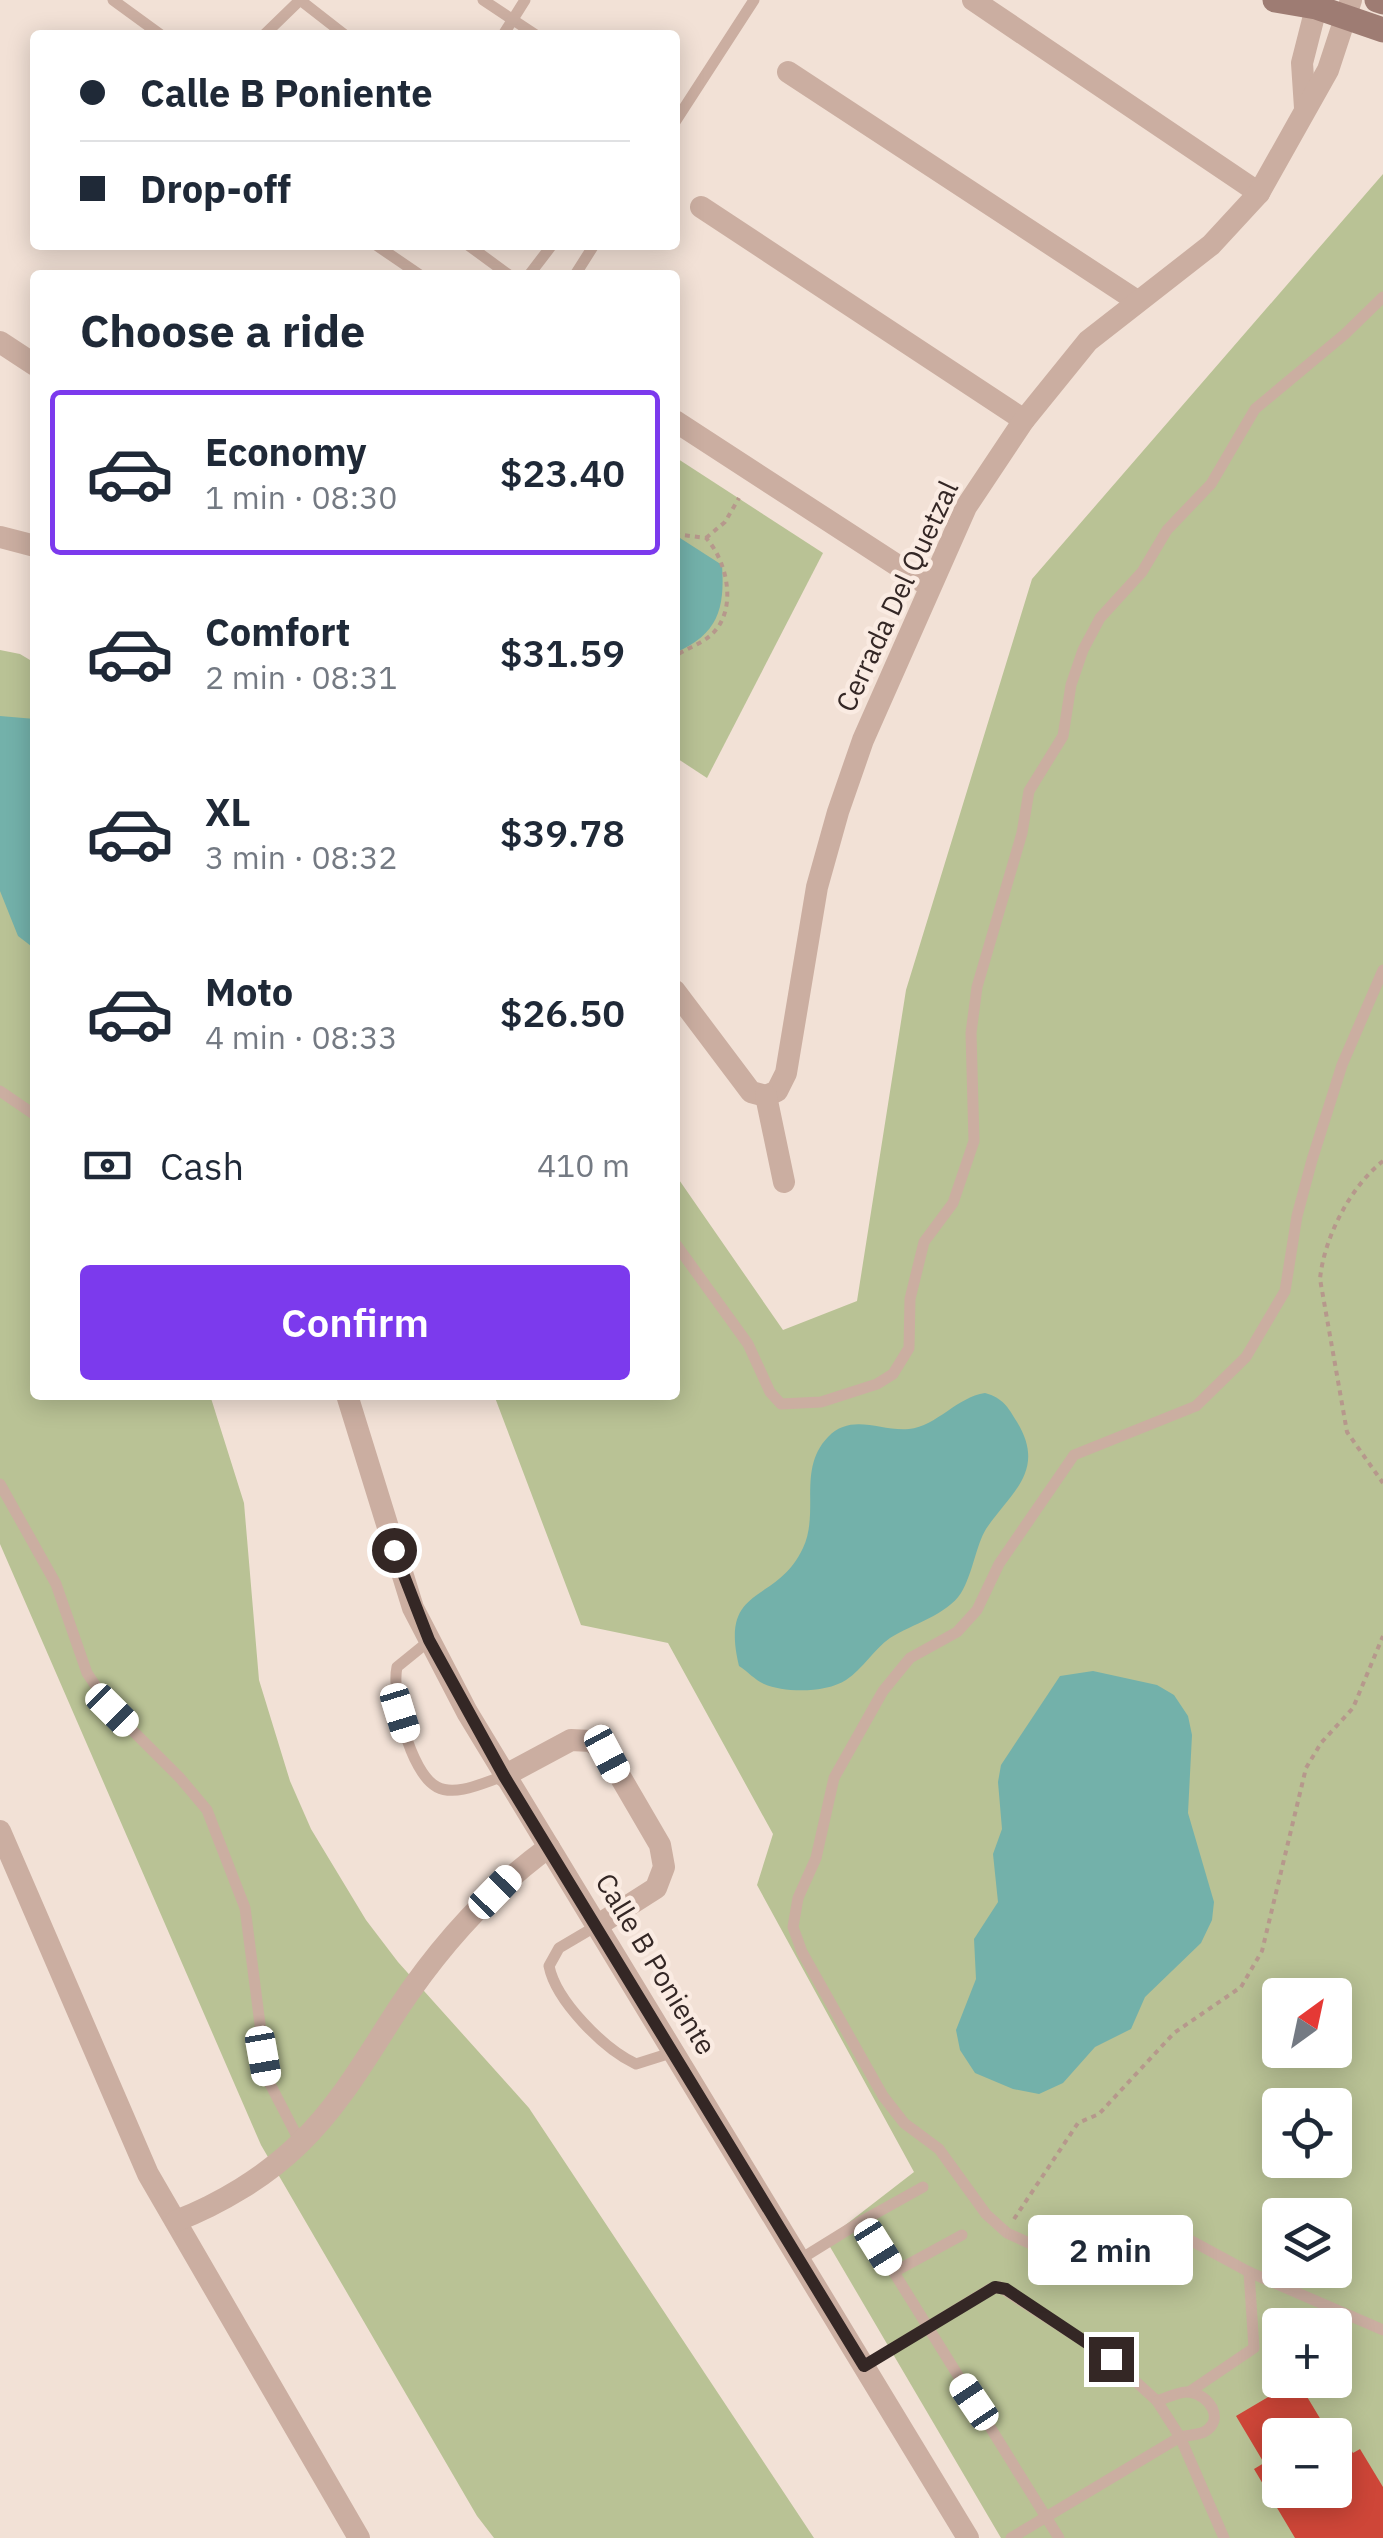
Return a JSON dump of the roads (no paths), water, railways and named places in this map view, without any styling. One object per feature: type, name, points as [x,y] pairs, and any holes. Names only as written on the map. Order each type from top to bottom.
[{"type":"street","points":[[972,0],[1259,192]]},
{"type":"street","points":[[1275,0],[1348,8],[1383,30]]},
{"type":"street","name":"Cerrada Del Quetzal","points":[[1305,108],[1302,63],[1317,4]]},
{"type":"street","name":"Cerrada Del Quetzal","points":[[766,1096],[776,1091],[786,1073],[817,887],[838,812],[863,740],[966,507],[1024,420],[1088,341],[1211,245],[1259,192],[1328,70],[1348,8]]},
{"type":"street","points":[[788,72],[1138,301]]},
{"type":"street","points":[[701,208],[1024,420]]},
{"type":"street","points":[[0,342],[30,362]]},
{"type":"street","points":[[680,424],[928,586]]},
{"type":"street","points":[[0,537],[30,545]]},
{"type":"street","points":[[680,999],[751,1092],[766,1096],[784,1182]]},
{"type":"street","name":"Calle B Poniente","points":[[349,1400],[384,1521],[429,1640],[504,1776],[968,2538]]},
{"type":"street","points":[[504,1776],[572,1740],[590,1741],[607,1754],[660,1845],[664,1867],[656,1888],[598,1926]]},
{"type":"street","points":[[0,1831],[121,2120],[360,2538]]},
{"type":"street","points":[[176,2221],[210,2208],[300,2143],[364,2064],[437,1955],[514,1873],[549,1847]]},
{"type":"lane","points":[[113,0],[154,30]]},
{"type":"lane","points":[[269,30],[300,0],[326,30]]},
{"type":"lane","points":[[483,0],[528,30]]},
{"type":"lane","points":[[506,30],[525,0]]},
{"type":"lane","points":[[680,114],[754,0]]},
{"type":"lane","points":[[383,250],[413,270]]},
{"type":"lane","points":[[475,250],[502,270]]},
{"type":"lane","points":[[533,270],[548,250]]},
{"type":"lane","points":[[680,1250],[748,1344],[770,1392],[781,1404],[821,1402],[877,1384],[893,1374],[908,1348],[910,1299],[924,1242],[954,1204],[974,1141],[971,1033],[977,987],[1022,833],[1029,791],[1063,736],[1071,684],[1083,650],[1100,618],[1142,572],[1167,530],[1211,484],[1255,409],[1346,334],[1383,297]]},
{"type":"lane","points":[[1383,970],[1342,1065],[1318,1141],[1297,1216],[1285,1291],[1246,1357],[1196,1406],[1074,1454],[1000,1564],[977,1610],[957,1632],[910,1658],[884,1691],[834,1778],[816,1858],[798,1898],[793,1927],[883,2096],[904,2123],[939,2149],[986,2214],[1008,2233],[1040,2248],[1082,2227],[1108,2223],[1149,2226],[1176,2233],[1250,2272],[1383,2330]]},
{"type":"lane","points":[[0,1092],[30,1111]]},
{"type":"lane","points":[[0,1484],[56,1584],[87,1672],[112,1710],[206,1810],[245,1908],[266,2078],[300,2143]]},
{"type":"lane","points":[[429,1640],[397,1667],[394,1694],[421,1774],[437,1788],[450,1791],[504,1776]]},
{"type":"lane","points":[[598,1926],[559,1948],[549,1966],[552,1984],[611,2052],[636,2064],[674,2052]]},
{"type":"lane","points":[[799,2260],[923,2187]]},
{"type":"lane","points":[[862,2221],[1059,2538]]},
{"type":"lane","points":[[894,2272],[962,2235]]},
{"type":"lane","points":[[1157,2401],[1189,2392],[1254,2348],[1250,2272]]},
{"type":"lane","points":[[864,2366],[990,2289],[1000,2287],[1111,2359],[1157,2401],[1180,2437],[1224,2538]]},
{"type":"lane","points":[[1011,2538],[1180,2437],[1203,2433],[1216,2415],[1205,2398],[1189,2392]]},
{"type":"water","points":[[680,538],[722,565],[722,595],[716,618],[680,650]]},
{"type":"water","points":[[0,716],[30,719],[30,945],[18,936],[0,891]]},
{"type":"water","points":[[985,1393],[1004,1404],[1017,1422],[1025,1439],[1027,1468],[986,1529],[955,1601],[890,1638],[838,1684],[783,1689],[761,1682],[739,1666],[737,1621],[743,1607],[779,1579],[803,1548],[810,1520],[813,1463],[828,1437],[857,1424],[898,1429],[919,1427]]},
{"type":"water","points":[[1093,1671],[1157,1685],[1174,1695],[1188,1716],[1192,1735],[1188,1813],[1214,1902],[1212,1920],[1201,1943],[1145,1997],[1131,2029],[1095,2047],[1063,2083],[1039,2094],[1013,2089],[975,2073],[960,2050],[956,2030],[976,1979],[974,1939],[998,1902],[993,1854],[1002,1829],[998,1782],[1001,1765],[1060,1676]]}]
